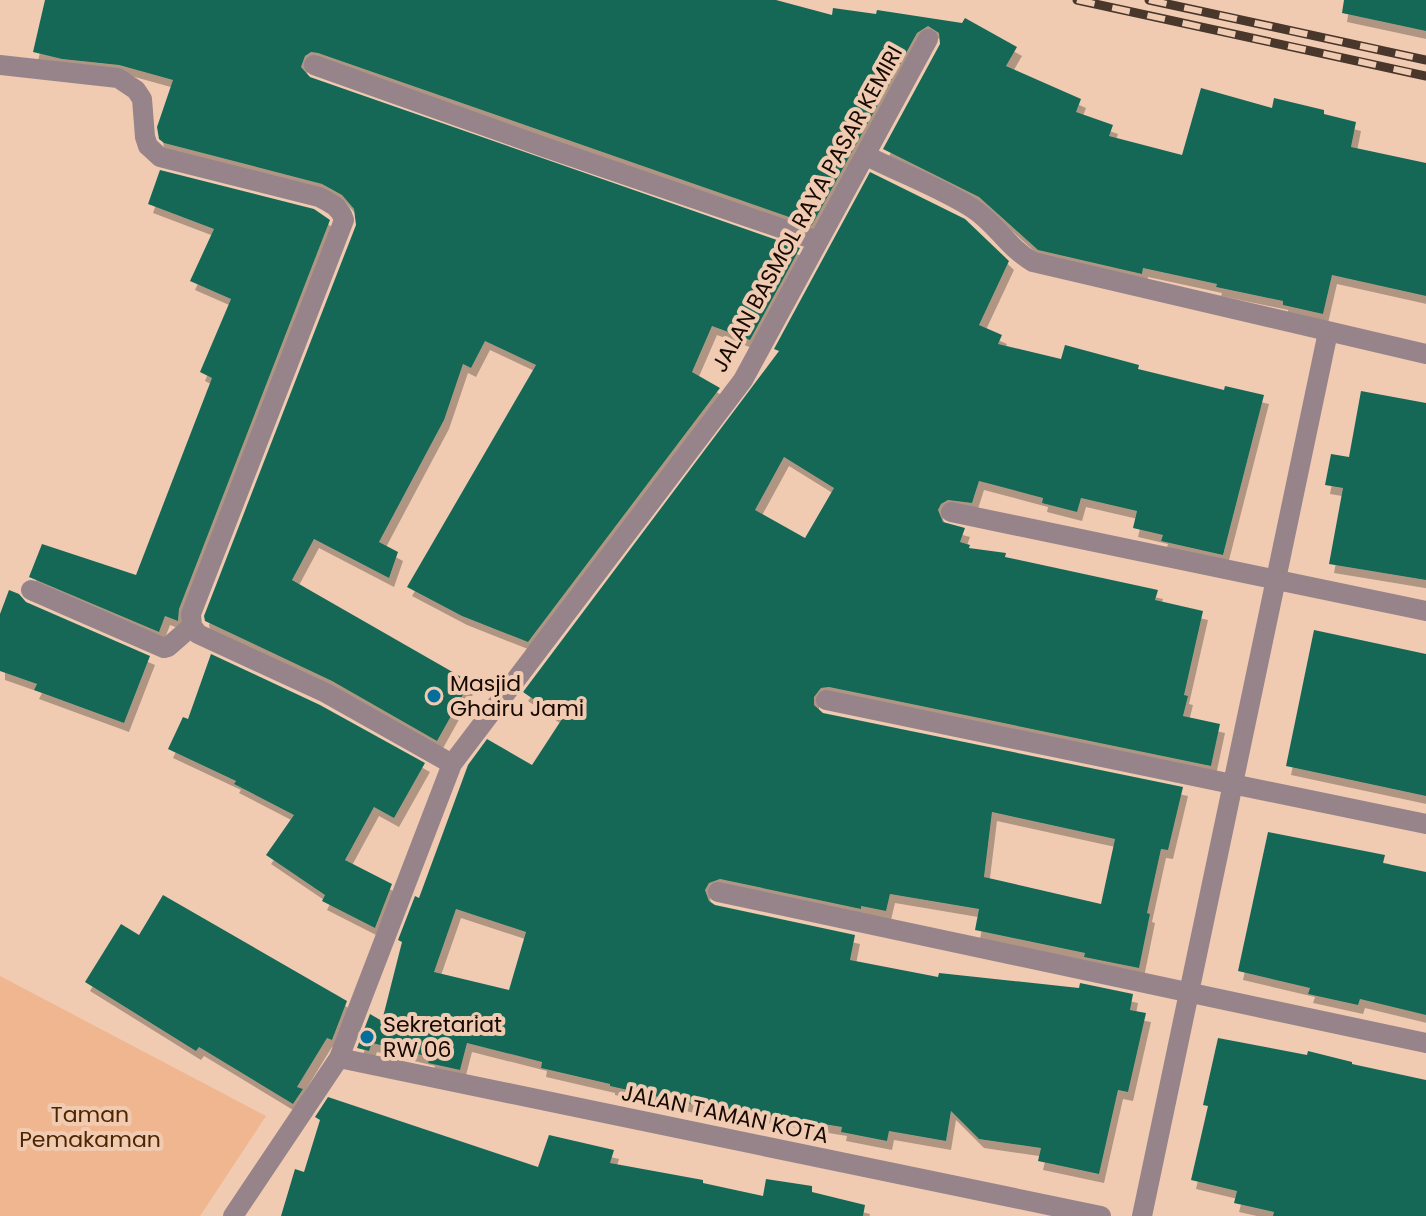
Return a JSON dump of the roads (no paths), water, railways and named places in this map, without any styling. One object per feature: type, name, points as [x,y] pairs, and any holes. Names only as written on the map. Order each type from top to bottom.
[{"type":"street","name":"JALAN BASMOL RAYA PASAR KEMIRI","points":[[233,1216],[339,1058],[452,764],[743,380],[928,39]]},
{"type":"street","points":[[0,65],[118,78],[136,90],[142,99],[145,137],[148,146],[160,157],[319,197],[333,203],[342,212],[344,220],[191,614],[192,626],[198,634],[326,693],[452,764]]},
{"type":"street","points":[[314,65],[818,241]]},
{"type":"street","points":[[865,155],[973,209],[994,225],[1015,252],[1033,262],[1426,354]]},
{"type":"street","points":[[1142,1216],[1328,332]]},
{"type":"street","points":[[951,512],[1426,611]]},
{"type":"street","points":[[31,590],[164,648],[192,626]]},
{"type":"street","points":[[826,700],[1426,824]]},
{"type":"street","points":[[718,892],[1426,1043]]},
{"type":"street","name":"JALAN TAMAN KOTA","points":[[339,1058],[1101,1216]]},
{"type":"railway","points":[[1077,0],[1426,76]]},
{"type":"railway","points":[[1149,0],[1426,60]]},
{"type":"place","name":"Masjid Ghairu Jami","points":[[434,696]]},
{"type":"place","name":"Sekretariat RW 06","points":[[367,1037]]},
{"type":"park label","name":"Taman Pemakaman","points":[[90,1126]]}]
